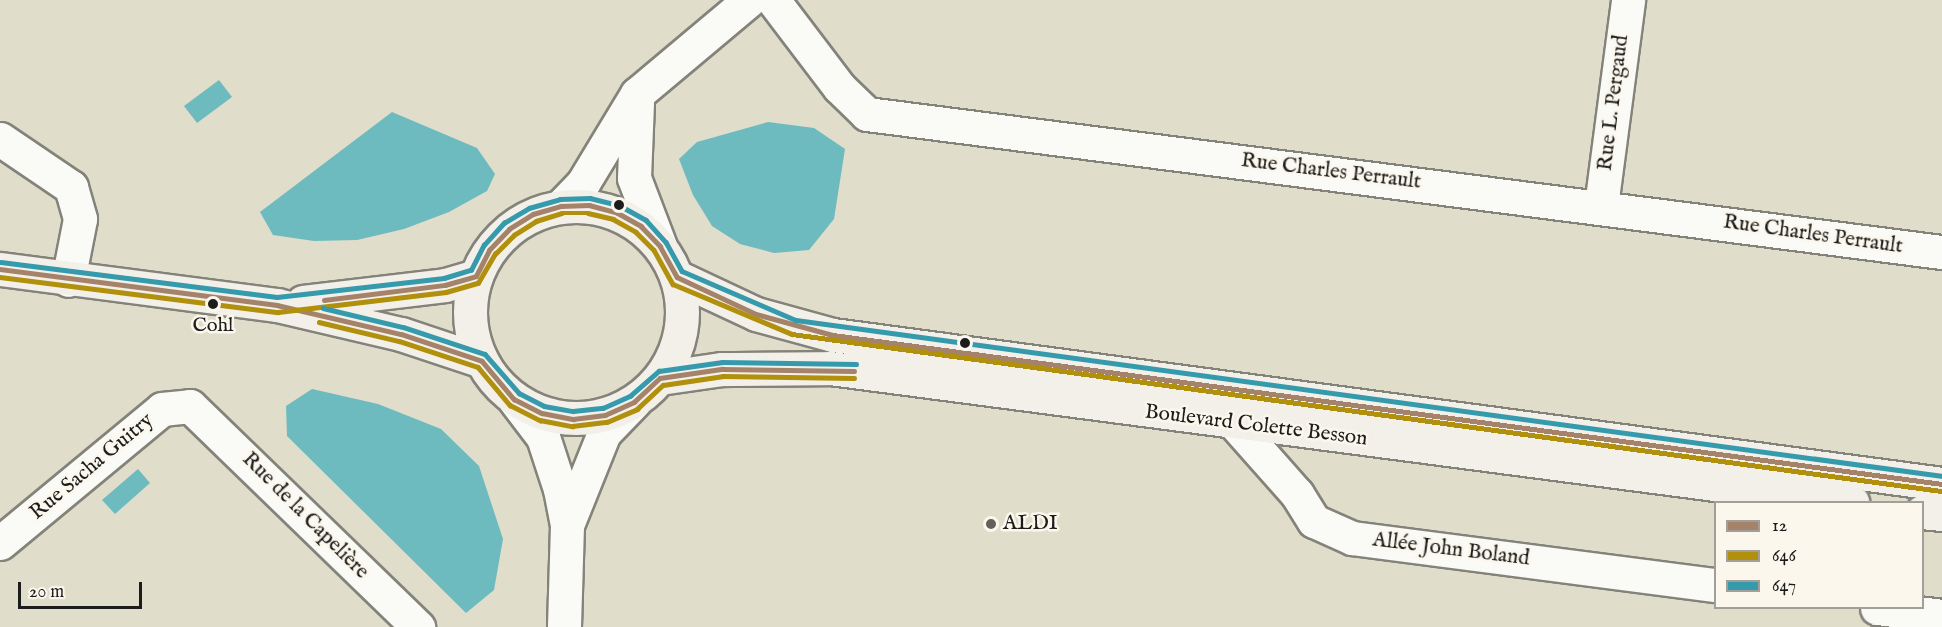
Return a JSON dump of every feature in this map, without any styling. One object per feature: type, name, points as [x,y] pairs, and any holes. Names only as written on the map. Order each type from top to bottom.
[{"type":"main road","points":[[589,205],[616,213],[641,226],[660,246],[677,277],[683,312],[677,347],[660,378],[634,402],[605,415],[573,418],[542,413],[514,399],[482,361],[472,334],[470,305],[476,276],[489,250],[509,229],[533,214],[561,206],[589,205]]},
{"type":"main road","points":[[0,269],[277,305],[401,334],[482,361]]},
{"type":"main road","points":[[277,305],[426,287],[476,276]]},
{"type":"main road","name":"Boulevard Colette Besson","points":[[677,277],[756,314],[833,335],[1942,484]]},
{"type":"main road","name":"Boulevard Colette Besson","points":[[660,378],[722,369],[830,368],[1235,424],[1844,501]]},
{"type":"main road","points":[[1924,512],[1942,514]]},
{"type":"street","points":[[561,206],[583,183],[638,94],[749,0]]},
{"type":"street","name":"Rue Charles Perrault","points":[[773,0],[839,87],[867,114],[1601,206],[1942,252]]},
{"type":"street","name":"Rue L. Pergaud","points":[[1601,206],[1628,0]]},
{"type":"street","points":[[638,94],[634,178],[660,246]]},
{"type":"street","points":[[0,139],[71,187],[80,219],[68,279]]},
{"type":"street","points":[[514,399],[543,437],[567,525],[564,627]]},
{"type":"street","points":[[567,525],[604,433],[634,402]]},
{"type":"street","name":"Rue Sacha Guitry","points":[[0,543],[162,409],[190,406]]},
{"type":"street","name":"Rue de la Capelière","points":[[190,406],[418,627]]},
{"type":"street","name":"Allée John Boland","points":[[1235,424],[1289,485],[1314,521],[1352,538],[1714,585]]},
{"type":"street","points":[[1882,609],[1939,620]]},
{"type":"water","points":[[219,80],[232,97],[197,123],[184,106]]},
{"type":"water","points":[[392,112],[477,148],[495,174],[487,191],[449,212],[404,229],[357,240],[314,241],[273,235],[260,212]]},
{"type":"water","points":[[768,122],[814,128],[845,149],[834,219],[809,250],[774,253],[740,244],[712,226],[693,195],[679,159],[697,142]]},
{"type":"water","points":[[312,389],[378,404],[441,429],[479,466],[503,539],[494,590],[466,613],[287,436],[286,406]]},
{"type":"water","points":[[138,469],[150,483],[115,514],[102,500]]},
{"type":"transit line","name":"647","points":[[1,262],[277,297],[444,278],[471,270],[484,245],[504,223],[529,208],[560,199],[590,198],[619,205],[646,220],[666,242],[682,271],[796,320],[1942,476]]},
{"type":"transit line","name":"12","points":[[476,276],[489,250],[509,229],[533,214],[561,206],[589,205],[616,212],[641,226],[660,246],[677,277]]},
{"type":"transit line","name":"646","points":[[0,277],[278,312],[446,292],[478,283],[495,254],[514,235],[536,221],[562,213],[588,213],[613,219],[636,232],[654,250],[673,284],[792,334],[1941,491]]},
{"type":"transit line","name":"12","points":[[0,269],[277,305],[401,334],[482,361]]},
{"type":"transit line","name":"12","points":[[324,300],[445,285],[476,276]]},
{"type":"transit line","name":"12","points":[[677,277],[756,314],[833,335],[1942,484]]},
{"type":"transit line","name":"647","points":[[323,308],[403,327],[485,354],[519,393],[544,406],[573,411],[603,408],[630,396],[659,371],[722,362],[856,364]]},
{"type":"transit line","name":"646","points":[[319,322],[399,341],[478,367],[510,405],[540,420],[572,426],[607,422],[637,409],[663,385],[723,376],[854,378]]},
{"type":"transit line","name":"12","points":[[482,361],[514,399],[542,413],[573,419],[605,415],[634,402],[660,378]]},
{"type":"transit line","name":"12","points":[[660,378],[722,369],[854,371]]},
{"type":"place","name":"Cohl","points":[[213,304]]},
{"type":"place","name":"ALDI","points":[[991,524]]}]
